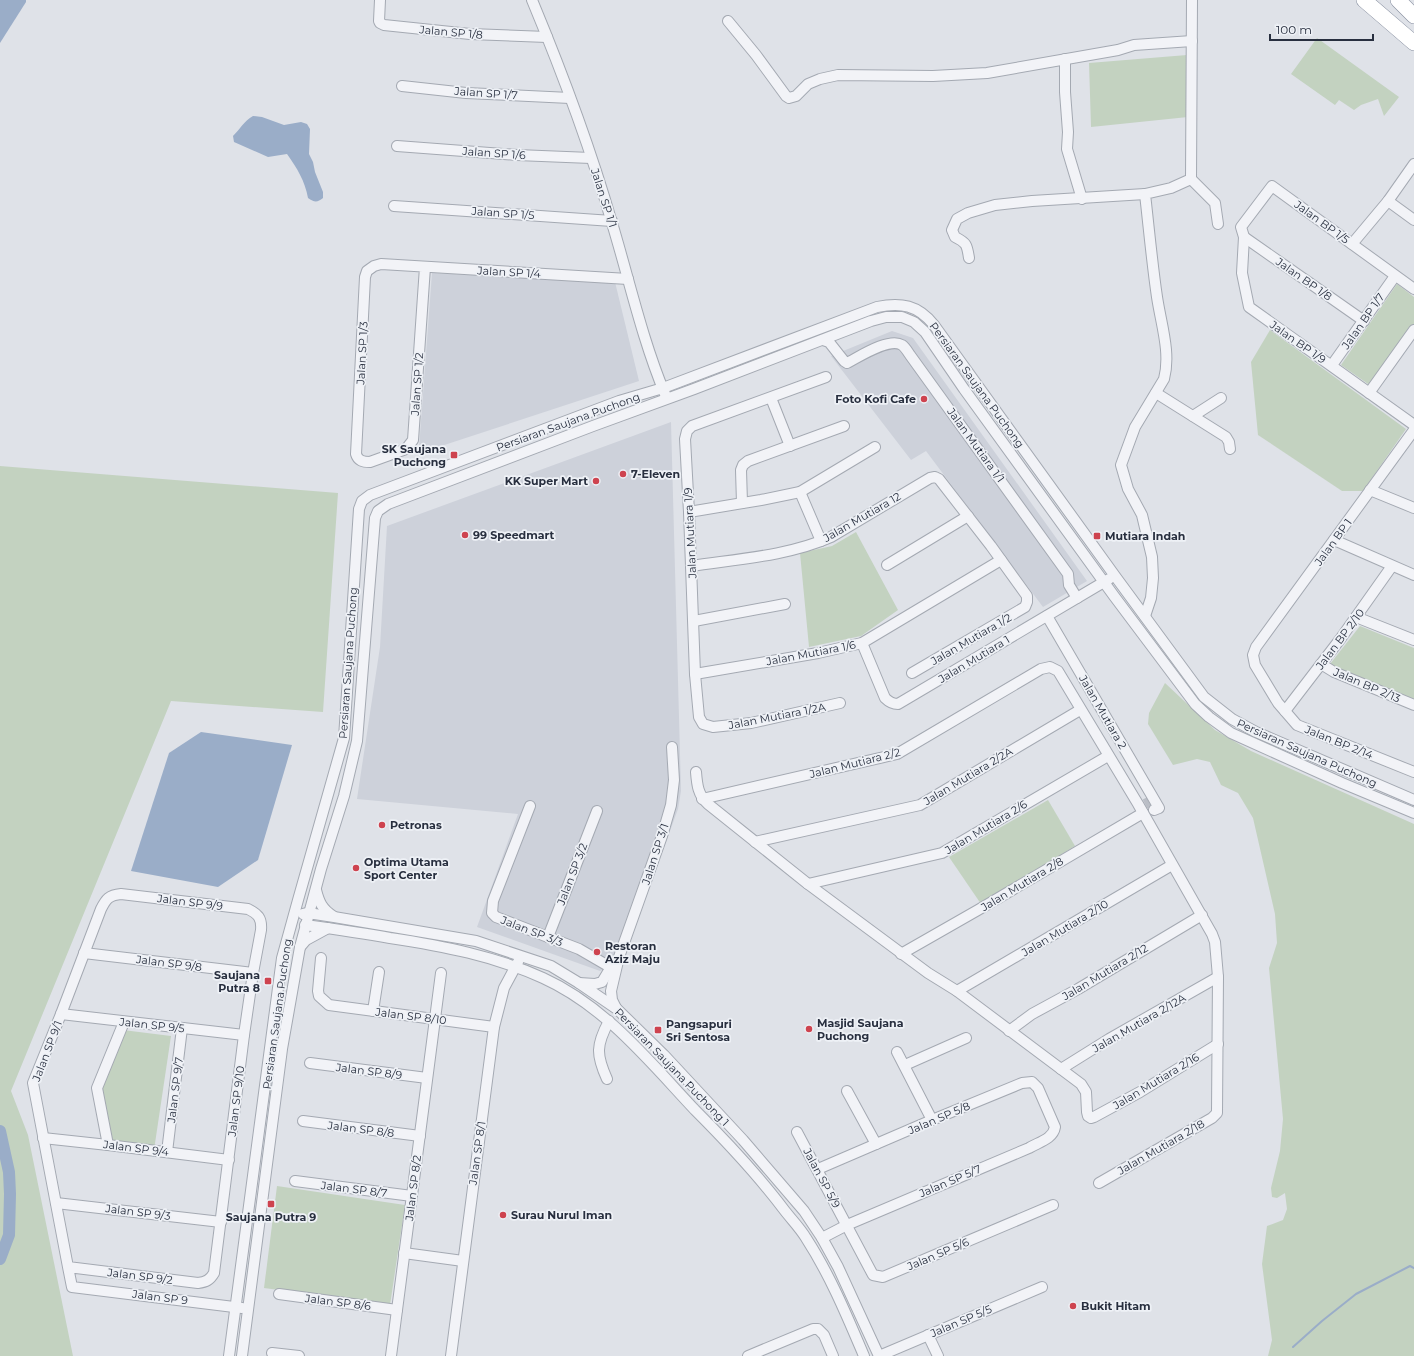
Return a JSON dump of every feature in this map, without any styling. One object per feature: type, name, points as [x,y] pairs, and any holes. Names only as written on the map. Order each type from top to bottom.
[{"type":"highway","points":[[1364,0],[1414,43]]},
{"type":"highway","points":[[1374,0],[1414,38]]},
{"type":"highway","points":[[1398,0],[1414,16]]},
{"type":"street","name":"Jalan SP 1/8","points":[[380,0],[379,21],[384,25],[470,34],[547,37]]},
{"type":"street","name":"Jalan SP 1/1","points":[[532,0],[570,98],[591,158],[667,399]]},
{"type":"street","points":[[1192,0],[1191,179],[1215,204],[1218,224]]},
{"type":"street","points":[[728,21],[789,98],[796,96],[808,84],[838,75],[884,76],[987,73],[1118,50],[1134,45],[1192,42]]},
{"type":"street","points":[[1065,59],[1065,92],[1068,132],[1067,149],[1082,199]]},
{"type":"street","name":"Jalan SP 1/7","points":[[402,86],[466,93],[570,98]]},
{"type":"street","name":"Jalan SP 1/6","points":[[397,146],[517,155],[591,158]]},
{"type":"street","points":[[1352,244],[1388,201],[1414,164]]},
{"type":"street","points":[[969,258],[967,245],[964,241],[955,236],[952,230],[957,219],[968,213],[995,205],[1032,201],[1145,194],[1171,188],[1191,179]]},
{"type":"street","name":"Jalan BP 1/5","points":[[1241,227],[1272,186],[1414,289]]},
{"type":"street","points":[[1145,194],[1157,298],[1167,358],[1166,370],[1164,379],[1135,427],[1122,465],[1128,489],[1142,515],[1152,557],[1153,578],[1151,598],[1145,616]]},
{"type":"street","points":[[1388,201],[1414,220]]},
{"type":"street","name":"Jalan SP 1/5","points":[[394,206],[612,221]]},
{"type":"street","name":"Jalan BP 1/9","points":[[1241,227],[1244,237],[1242,272],[1248,307],[1332,365],[1414,425]]},
{"type":"street","name":"Jalan BP 1/8","points":[[1244,237],[1364,321]]},
{"type":"street","name":"Jalan SP 1/3","points":[[360,460],[356,454],[365,277],[367,271],[374,266],[380,264],[390,264]]},
{"type":"street","name":"Jalan SP 1/4","points":[[390,264],[628,279]]},
{"type":"street","name":"Jalan SP 1/2","points":[[360,460],[364,462],[377,460],[406,448],[413,440],[424,267]]},
{"type":"street","name":"Jalan BP 1/7","points":[[1332,365],[1395,276]]},
{"type":"street","name":"Persiaran Saujana Puchong","points":[[229,1356],[282,958],[344,738],[359,508],[362,501],[370,495],[620,401],[663,388],[876,307],[891,304],[917,309],[927,316],[934,325],[1204,697],[1232,719],[1277,742],[1414,800]]},
{"type":"street","name":"Persiaran Saujana Puchong","points":[[242,1356],[282,1049],[305,925],[304,915],[316,888],[350,774],[357,741],[373,528],[378,511],[388,504],[844,331],[886,317],[902,317],[914,322],[924,332],[1104,582],[1195,704],[1231,734],[1414,814]]},
{"type":"street","points":[[1369,393],[1414,330]]},
{"type":"street","points":[[838,353],[841,337],[844,331]]},
{"type":"street","points":[[823,340],[829,342],[838,353]]},
{"type":"street","name":"Jalan Mutiara 1/1","points":[[838,353],[847,362],[883,345],[893,343],[902,345],[976,444],[1068,574],[1070,585],[1077,598]]},
{"type":"street","name":"Jalan Mutiara 1/9","points":[[713,727],[703,724],[698,718],[685,439],[687,431],[692,426],[826,377]]},
{"type":"street","points":[[1156,393],[1226,437],[1229,442],[1230,450]]},
{"type":"street","points":[[771,398],[790,446]]},
{"type":"street","points":[[1193,416],[1221,398]]},
{"type":"street","points":[[742,503],[741,470],[743,464],[844,426]]},
{"type":"street","name":"Jalan BP 1","points":[[1253,655],[1256,647],[1414,430]]},
{"type":"street","points":[[689,512],[800,492],[875,447]]},
{"type":"street","name":"Jalan Mutiara 12","points":[[691,566],[794,550],[831,537],[930,478],[935,477],[939,478],[968,516]]},
{"type":"street","points":[[1370,490],[1414,508]]},
{"type":"street","points":[[800,492],[820,541]]},
{"type":"street","points":[[887,564],[968,516],[1001,560]]},
{"type":"street","points":[[1334,540],[1414,575]]},
{"type":"street","name":"Jalan Mutiara 1/2","points":[[912,673],[1025,607],[1027,596],[1001,560]]},
{"type":"street","name":"Jalan Mutiara 1/6","points":[[695,674],[818,653],[862,643],[1001,560]]},
{"type":"street","name":"Jalan BP 2/10","points":[[1285,711],[1356,617],[1392,566]]},
{"type":"street","name":"Jalan Mutiara 1","points":[[862,643],[885,698],[888,702],[898,704],[1115,576]]},
{"type":"street","points":[[694,622],[785,604]]},
{"type":"street","name":"Jalan Mutiara 2","points":[[1047,616],[1148,806]]},
{"type":"street","points":[[1356,617],[1414,640]]},
{"type":"street","name":"Jalan BP 2/14","points":[[1253,655],[1255,665],[1278,703],[1297,725],[1413,770]]},
{"type":"street","name":"Jalan BP 2/13","points":[[1321,664],[1334,672],[1414,705]]},
{"type":"street","name":"Jalan Mutiara 2/2","points":[[702,799],[897,754],[1041,669],[1050,666],[1058,671],[1080,710]]},
{"type":"street","name":"Jalan Mutiara 1/2A","points":[[713,727],[751,723],[840,703]]},
{"type":"street","points":[[344,738],[359,722],[346,710]]},
{"type":"street","points":[[1080,710],[1108,756],[1148,806],[1172,865],[1212,934],[1215,942],[1218,977],[1218,1044]]},
{"type":"street","name":"Jalan Mutiara 2/2A","points":[[755,842],[920,805],[1080,710]]},
{"type":"street","name":"Jalan SP 3/1","points":[[617,1009],[612,1000],[611,991],[619,957],[652,865],[671,805],[674,780],[672,747]]},
{"type":"street","name":"Jalan Mutiara 2/6","points":[[808,884],[942,853],[1108,756]]},
{"type":"street","points":[[696,772],[698,790],[702,799],[808,884],[928,973],[957,991],[1061,1069]]},
{"type":"street","name":"Jalan SP 3/3","points":[[530,806],[493,901],[492,913],[496,917],[579,949],[610,967]]},
{"type":"street","name":"Jalan Mutiara 2/8","points":[[902,954],[1068,856],[1148,806]]},
{"type":"street","name":"Jalan SP 3/2","points":[[548,937],[597,811]]},
{"type":"street","name":"Jalan Mutiara 2/10","points":[[957,991],[1172,865]]},
{"type":"street","points":[[316,888],[318,900],[325,911],[334,917]]},
{"type":"street","name":"Jalan SP 9/9","points":[[112,895],[121,894],[248,909],[259,916],[262,922]]},
{"type":"street","name":"Jalan SP 9/1","points":[[72,1287],[33,1083],[101,909],[106,899],[112,895]]},
{"type":"street","points":[[291,925],[304,915],[298,900]]},
{"type":"street","name":"Persiaran Saujana Puchong 1","points":[[304,915],[334,917],[476,941],[551,966],[580,983],[617,1009],[664,1055],[743,1140],[804,1211],[822,1238],[838,1267],[879,1356]]},
{"type":"street","name":"Jalan Mutiara 2/12","points":[[1010,1030],[1032,1014],[1202,916]]},
{"type":"street","name":"Jalan SP 9/10","points":[[211,1278],[216,1266],[244,1035],[262,922]]},
{"type":"street","name":"Persiaran Saujana Puchong 1","points":[[305,925],[428,944],[473,953],[516,966],[544,978],[592,1007],[609,1021],[633,1045],[734,1150],[805,1236],[826,1272],[864,1356]]},
{"type":"street","points":[[300,947],[306,940],[328,928]]},
{"type":"street","name":"Jalan SP 9/8","points":[[84,953],[253,973]]},
{"type":"street","name":"Jalan SP 8/1","points":[[450,1356],[494,1027],[504,988],[522,956]]},
{"type":"street","name":"Jalan SP 3/1","points":[[580,983],[595,984],[602,982],[610,967],[619,957]]},
{"type":"street","name":"Jalan SP 8/10","points":[[321,958],[318,991],[319,996],[329,1005],[494,1027]]},
{"type":"street","points":[[373,1011],[379,972]]},
{"type":"street","name":"Jalan SP 8/2","points":[[391,1356],[441,973]]},
{"type":"street","name":"Jalan Mutiara 2/12A","points":[[1061,1069],[1109,1039],[1218,977]]},
{"type":"street","name":"Jalan SP 9/5","points":[[61,1014],[244,1035]]},
{"type":"street","points":[[607,1079],[602,1066],[599,1046],[600,1037],[609,1021]]},
{"type":"street","points":[[108,1145],[97,1088],[124,1022]]},
{"type":"street","name":"Jalan SP 9/7","points":[[167,1152],[182,1028]]},
{"type":"street","points":[[905,1064],[966,1038]]},
{"type":"street","name":"Jalan Mutiara 2/18","points":[[1099,1183],[1212,1118],[1216,1113],[1217,1107],[1218,1044]]},
{"type":"street","name":"Jalan Mutiara 2/16","points":[[1061,1069],[1085,1087],[1088,1116],[1091,1118],[1140,1092],[1218,1044]]},
{"type":"street","points":[[897,1052],[905,1064],[932,1120]]},
{"type":"street","name":"Jalan SP 8/9","points":[[310,1063],[427,1078]]},
{"type":"street","name":"Jalan SP 5/8","points":[[818,1169],[1022,1083],[1032,1082],[1038,1088],[1047,1109]]},
{"type":"street","points":[[847,1091],[876,1144]]},
{"type":"street","name":"Jalan SP 5/7","points":[[822,1238],[847,1225],[1029,1148],[1050,1137],[1054,1132],[1055,1127],[1047,1109]]},
{"type":"street","name":"Jalan SP 8/8","points":[[303,1121],[420,1136]]},
{"type":"street","name":"Jalan SP 5/9","points":[[797,1132],[847,1225]]},
{"type":"street","name":"Jalan SP 9/4","points":[[43,1138],[229,1160]]},
{"type":"street","name":"Jalan SP 8/7","points":[[295,1181],[412,1196]]},
{"type":"street","name":"Jalan SP 9/3","points":[[56,1203],[221,1222]]},
{"type":"street","name":"Jalan SP 5/6","points":[[847,1225],[873,1275],[883,1277],[1053,1205]]},
{"type":"street","points":[[404,1253],[463,1261]]},
{"type":"street","name":"Jalan SP 9/2","points":[[68,1267],[198,1283],[205,1282],[211,1278]]},
{"type":"street","name":"Jalan SP 9","points":[[72,1287],[248,1309]]},
{"type":"street","name":"Jalan SP 5/5","points":[[879,1356],[1042,1287]]},
{"type":"street","name":"Jalan SP 8/6","points":[[279,1294],[397,1310]]},
{"type":"street","points":[[748,1356],[813,1329],[818,1329],[824,1336],[833,1356]]},
{"type":"street","points":[[928,1335],[938,1356]]},
{"type":"street","points":[[272,1352],[299,1356]]},
{"type":"shaded area","points":[[432,273],[615,282],[639,381],[426,451],[419,448]]},
{"type":"shaded area","points":[[892,331],[913,338],[1087,581],[1043,607],[926,451],[911,460],[831,356]]},
{"type":"shaded area","points":[[671,422],[681,791],[678,809],[623,960],[600,971],[477,927],[518,814],[357,799],[380,647],[387,526]]},
{"type":"green space","points":[[1317,38],[1399,97],[1384,116],[1378,99],[1361,105],[1354,110],[1339,100],[1335,105],[1291,74]]},
{"type":"green space","points":[[1187,55],[1188,117],[1091,127],[1089,63]]},
{"type":"green space","points":[[1397,284],[1414,297],[1414,328],[1371,386],[1341,365]]},
{"type":"green space","points":[[1270,330],[1406,429],[1363,491],[1342,491],[1258,435],[1251,362]]},
{"type":"green space","points":[[0,466],[338,493],[323,712],[171,701],[11,1091],[28,1135],[73,1356],[0,1356]]},
{"type":"green space","points":[[856,532],[898,610],[861,636],[809,647],[800,553],[832,546]]},
{"type":"green space","points":[[1360,626],[1414,648],[1414,699],[1334,668],[1330,664]]},
{"type":"green space","points":[[1165,683],[1215,730],[1251,751],[1414,824],[1414,1356],[1268,1356],[1272,1340],[1262,1264],[1267,1226],[1283,1220],[1287,1209],[1285,1193],[1277,1198],[1272,1197],[1271,1188],[1280,1151],[1283,1119],[1269,968],[1277,943],[1275,914],[1253,818],[1238,793],[1221,785],[1210,762],[1197,759],[1173,765],[1148,724],[1149,713]]},
{"type":"green space","points":[[1048,800],[1075,846],[981,904],[949,857]]},
{"type":"green space","points":[[123,1030],[171,1036],[154,1150],[109,1143],[99,1091]]},
{"type":"green space","points":[[277,1186],[405,1205],[390,1305],[264,1288]]},
{"type":"water","points":[[0,0],[26,0],[26,2],[0,43]]},
{"type":"water","points":[[253,116],[262,117],[284,125],[301,122],[307,124],[310,129],[309,154],[323,192],[323,198],[316,201],[308,198],[300,175],[287,154],[268,157],[234,142],[233,136]]},
{"type":"water","points":[[201,732],[292,745],[258,860],[218,887],[131,871],[169,753]]},
{"type":"waterway","points":[[0,1131],[9,1172],[10,1194],[9,1235],[0,1259]]},
{"type":"waterway","points":[[1293,1347],[1322,1321],[1356,1294],[1410,1266],[1414,1268]]},
{"type":"tunnel","points":[[1145,804],[1149,802]]},
{"type":"place","name":"Foto Kofi Cafe","points":[[924,399]]},
{"type":"place","name":"SK Saujana Puchong","points":[[454,455]]},
{"type":"place","name":"7-Eleven","points":[[623,474]]},
{"type":"place","name":"KK Super Mart","points":[[596,481]]},
{"type":"place","name":"99 Speedmart","points":[[465,535]]},
{"type":"place","name":"Mutiara Indah","points":[[1097,536]]},
{"type":"place","name":"Petronas","points":[[382,825]]},
{"type":"place","name":"Optima Utama Sport Center","points":[[356,868]]},
{"type":"place","name":"Restoran Aziz Maju","points":[[597,952]]},
{"type":"place","name":"Saujana Putra 8","points":[[268,981]]},
{"type":"place","name":"Masjid Saujana Puchong","points":[[809,1029]]},
{"type":"place","name":"Pangsapuri Sri Sentosa","points":[[658,1030]]},
{"type":"place","name":"Saujana Putra 9","points":[[271,1204]]},
{"type":"place","name":"Surau Nurul Iman","points":[[503,1215]]},
{"type":"place","name":"Bukit Hitam","points":[[1073,1306]]}]
